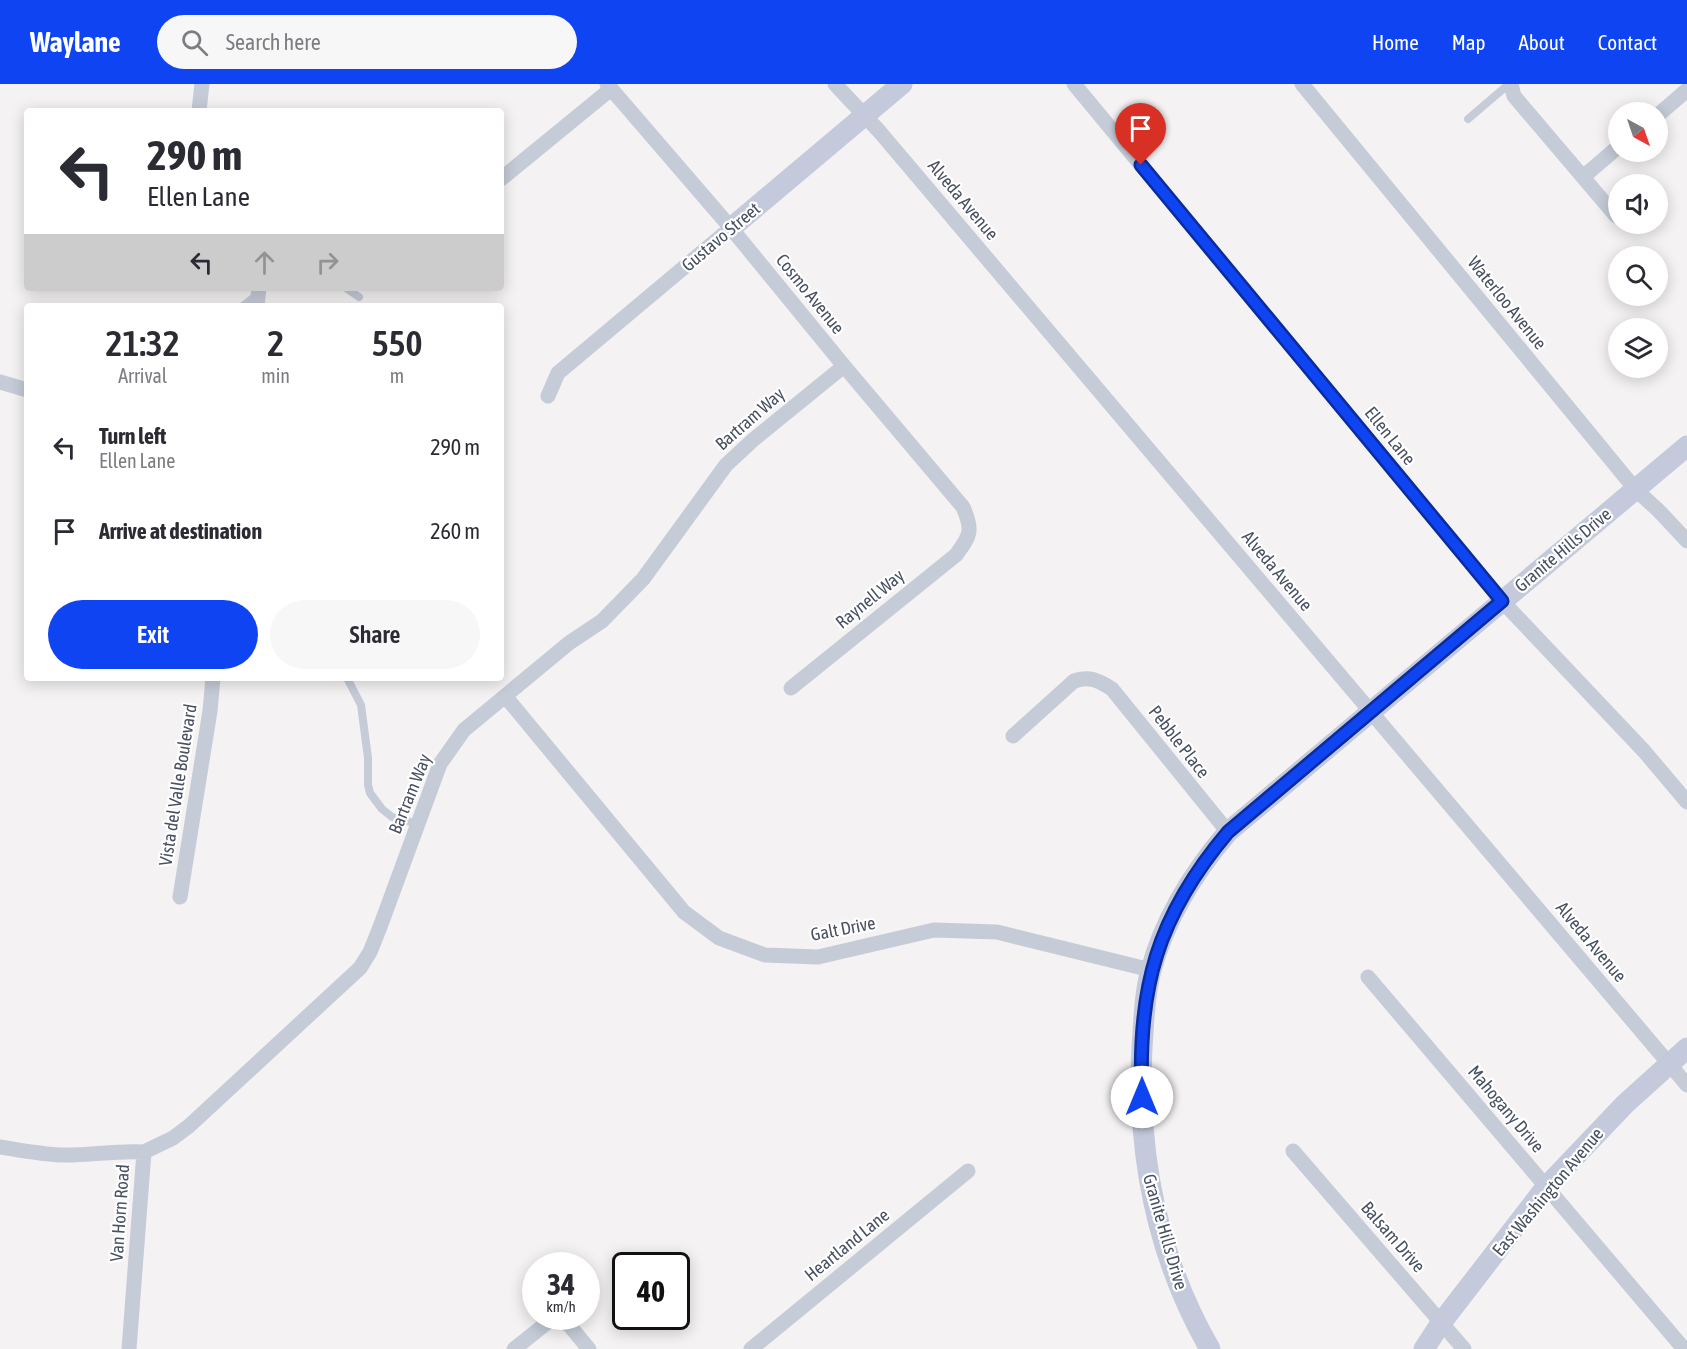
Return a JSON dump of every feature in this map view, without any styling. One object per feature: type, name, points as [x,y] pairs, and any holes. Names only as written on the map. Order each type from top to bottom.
[{"type":"street","points":[[199,108],[202,84]]},
{"type":"street","name":"Alveda Avenue","points":[[835,84],[865,115],[1687,1085]]},
{"type":"street","name":"Gustavo Street","points":[[548,396],[558,373],[902,84]]},
{"type":"street","name":"Ellen Lane","points":[[1074,84],[1502,601],[1644,751],[1687,802]]},
{"type":"street","name":"Waterloo Avenue","points":[[1302,84],[1636,490],[1687,541]]},
{"type":"street","points":[[1510,84],[1514,96],[1608,207]]},
{"type":"street","points":[[504,176],[609,87]]},
{"type":"street","name":"Cosmo Avenue","points":[[609,87],[731,228],[963,507],[970,522],[969,536]]},
{"type":"street","points":[[1668,106],[1687,90]]},
{"type":"street","points":[[1583,177],[1608,156]]},
{"type":"street","name":"Bartram Way","points":[[144,1152],[173,1138],[189,1126],[360,968],[370,952],[380,927],[440,764],[464,730],[568,643],[602,621],[643,579],[726,465],[844,366]]},
{"type":"street","points":[[0,382],[24,389]]},
{"type":"street","name":"Granite Hills Drive","points":[[1210,1349],[1196,1324],[1173,1271],[1157,1217],[1146,1166],[1141,1078],[1145,1010],[1151,970],[1166,928],[1181,897],[1200,866],[1228,832],[1687,446]]},
{"type":"street","name":"Raynell Way","points":[[791,688],[956,555],[969,536]]},
{"type":"street","name":"Pebble Place","points":[[1013,736],[1074,681],[1084,678],[1097,679],[1112,689],[1228,832]]},
{"type":"street","name":"Vista del Valle Boulevard","points":[[180,897],[213,681]]},
{"type":"street","name":"Galt Drive","points":[[505,696],[684,912],[719,938],[765,955],[818,957],[934,930],[997,932],[1151,970]]},
{"type":"street","name":"Mahogany Drive","points":[[1368,977],[1683,1349]]},
{"type":"street","name":"East Washington Avenue","points":[[1424,1349],[1441,1323],[1546,1187],[1625,1104],[1687,1048]]},
{"type":"street","name":"Van Horn Road","points":[[0,1147],[59,1155],[106,1154],[124,1150],[144,1152],[129,1349]]},
{"type":"street","name":"Balsam Drive","points":[[1293,1151],[1464,1349]]},
{"type":"street","name":"Heartland Lane","points":[[751,1349],[968,1171]]},
{"type":"street","points":[[514,1349],[553,1318],[569,1325],[589,1349]]},
{"type":"lane","points":[[1468,119],[1510,84]]},
{"type":"lane","points":[[350,291],[359,297]]},
{"type":"lane","points":[[349,681],[361,705],[370,793],[382,810],[392,817],[418,824]]},
{"type":"route","points":[[1141,165],[1502,601],[1228,832],[1210,852],[1169,920],[1151,970],[1143,1030],[1142,1097]]}]
